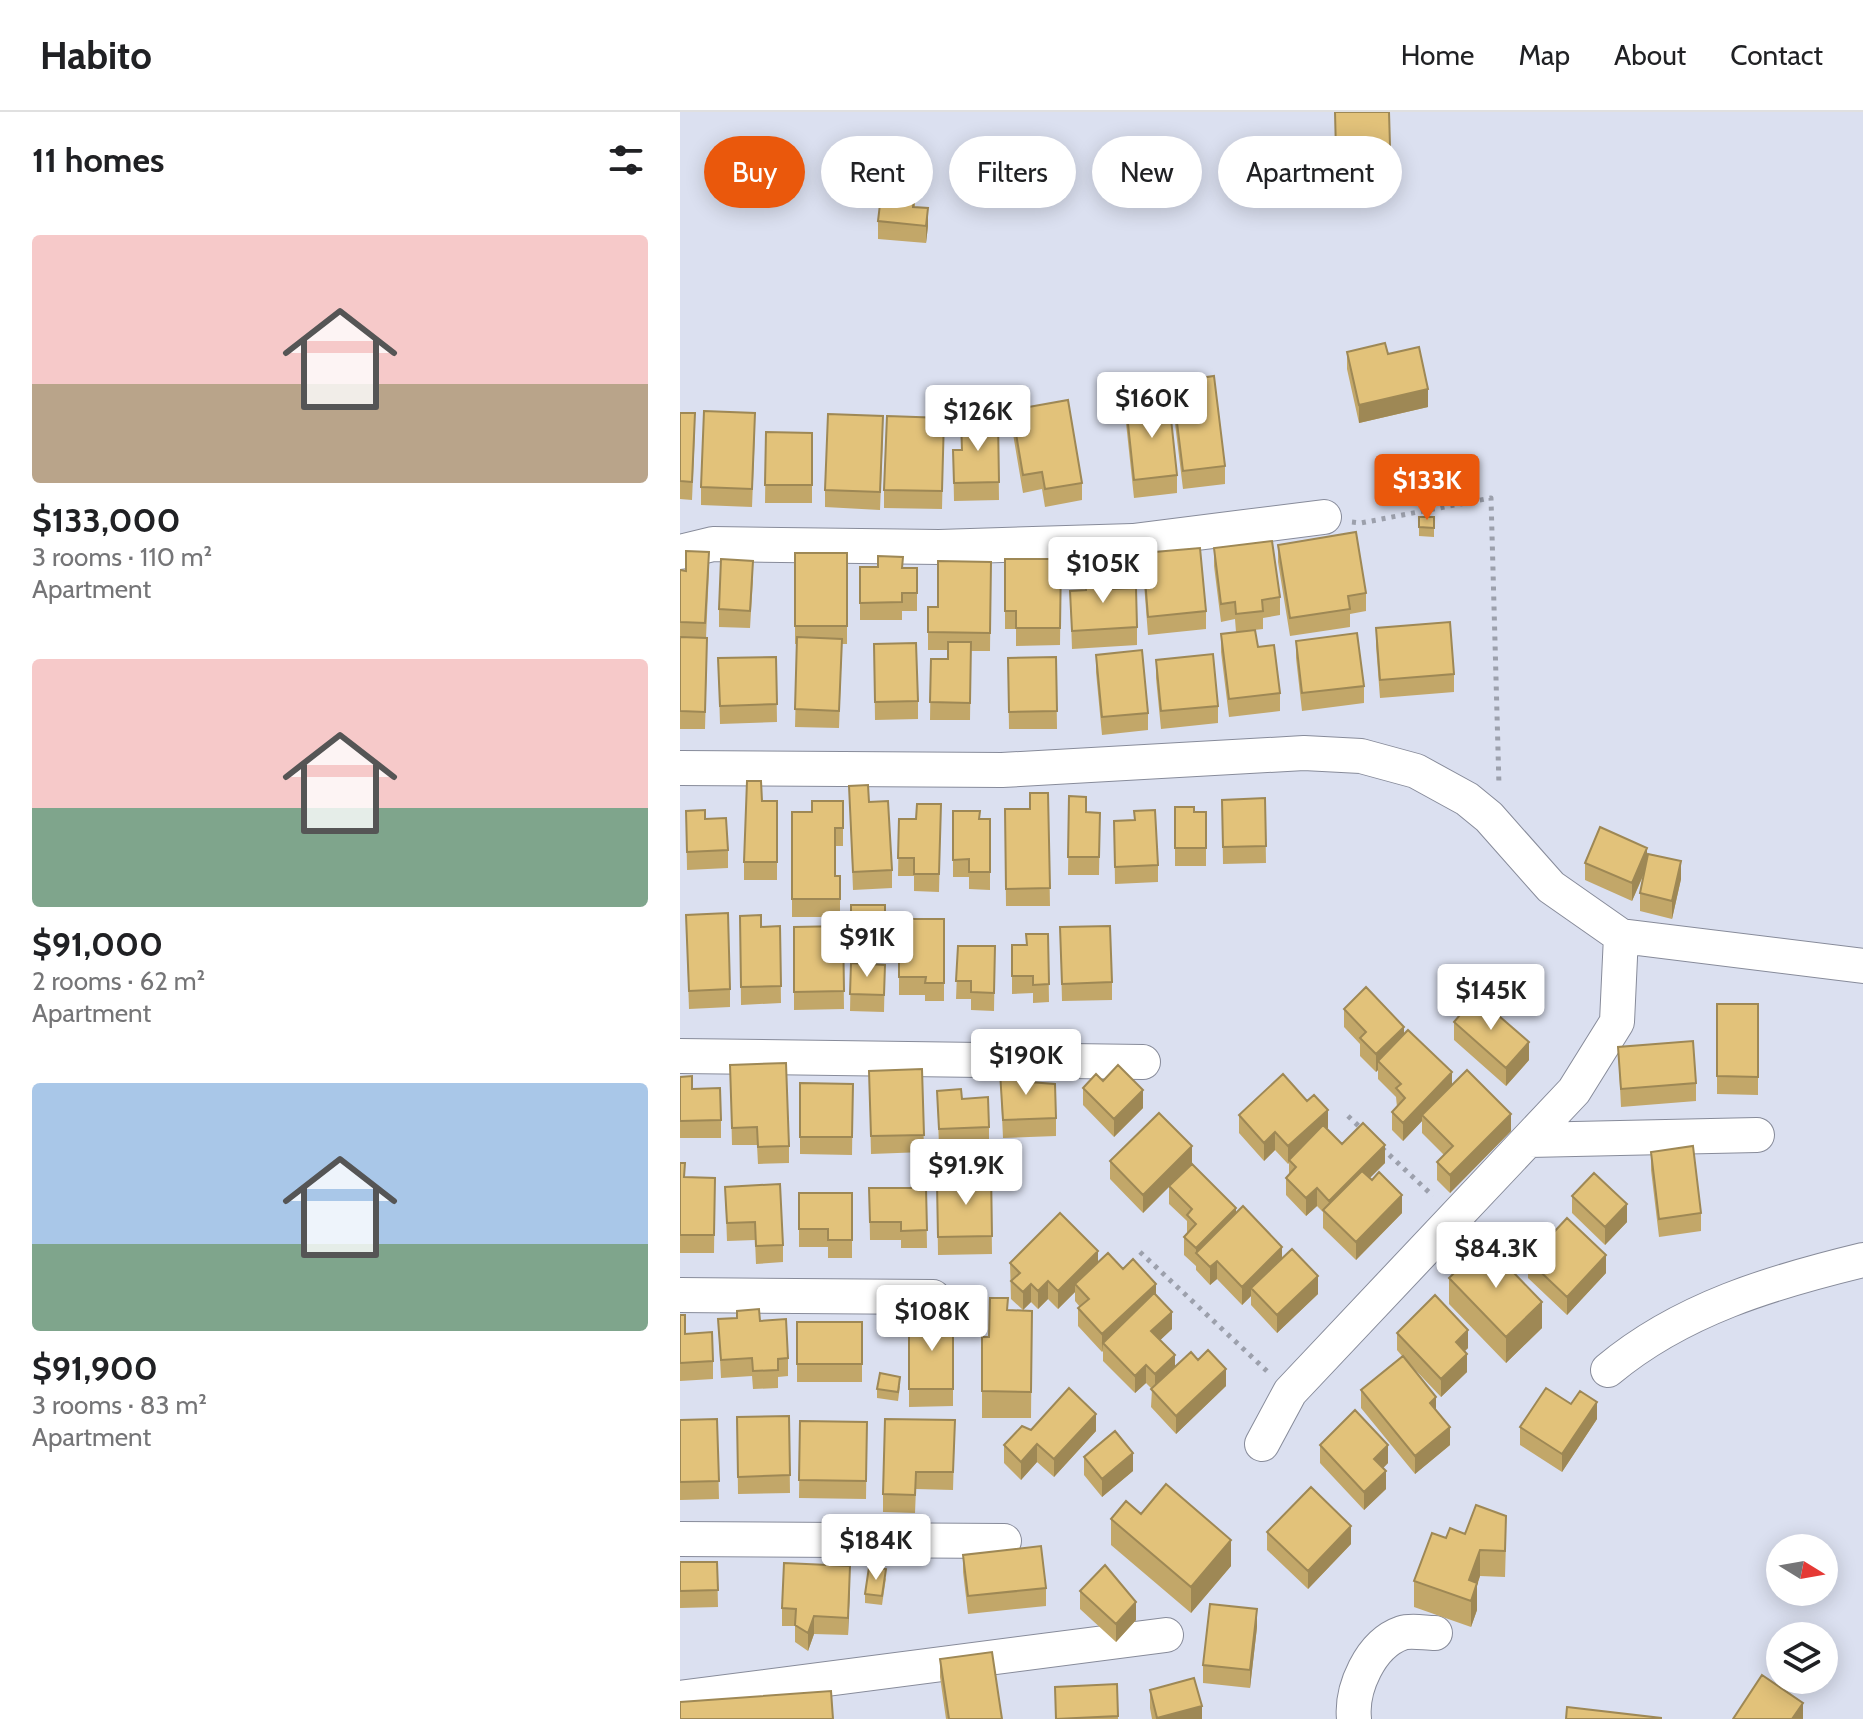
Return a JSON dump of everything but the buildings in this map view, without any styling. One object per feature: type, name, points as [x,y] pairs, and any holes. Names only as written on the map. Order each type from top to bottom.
[{"type":"street","points":[[680,552],[713,544],[939,547],[1133,541],[1324,517]]},
{"type":"street","points":[[680,768],[1002,770],[1332,753],[1389,762],[1442,783],[1489,817],[1551,887],[1621,936],[1863,966]]},
{"type":"street","points":[[1262,1444],[1290,1392],[1458,1218],[1574,1091],[1617,1022],[1621,936]]},
{"type":"street","points":[[680,1056],[1143,1062]]},
{"type":"street","points":[[1529,1140],[1757,1135]]},
{"type":"street","points":[[1608,1370],[1642,1342],[1685,1319],[1787,1279],[1863,1260]]},
{"type":"street","points":[[680,1295],[933,1297]]},
{"type":"street","points":[[680,1539],[1004,1541]]},
{"type":"street","points":[[1354,1719],[1352,1700],[1372,1655],[1402,1633],[1435,1633]]},
{"type":"street","points":[[680,1698],[1166,1635]]},
{"type":"path","points":[[1324,517],[1361,523],[1491,498],[1499,800],[1489,817]]},
{"type":"path","points":[[1348,1116],[1370,1137]]},
{"type":"path","points":[[1381,1147],[1458,1218]]},
{"type":"path","points":[[1140,1252],[1290,1392]]}]
